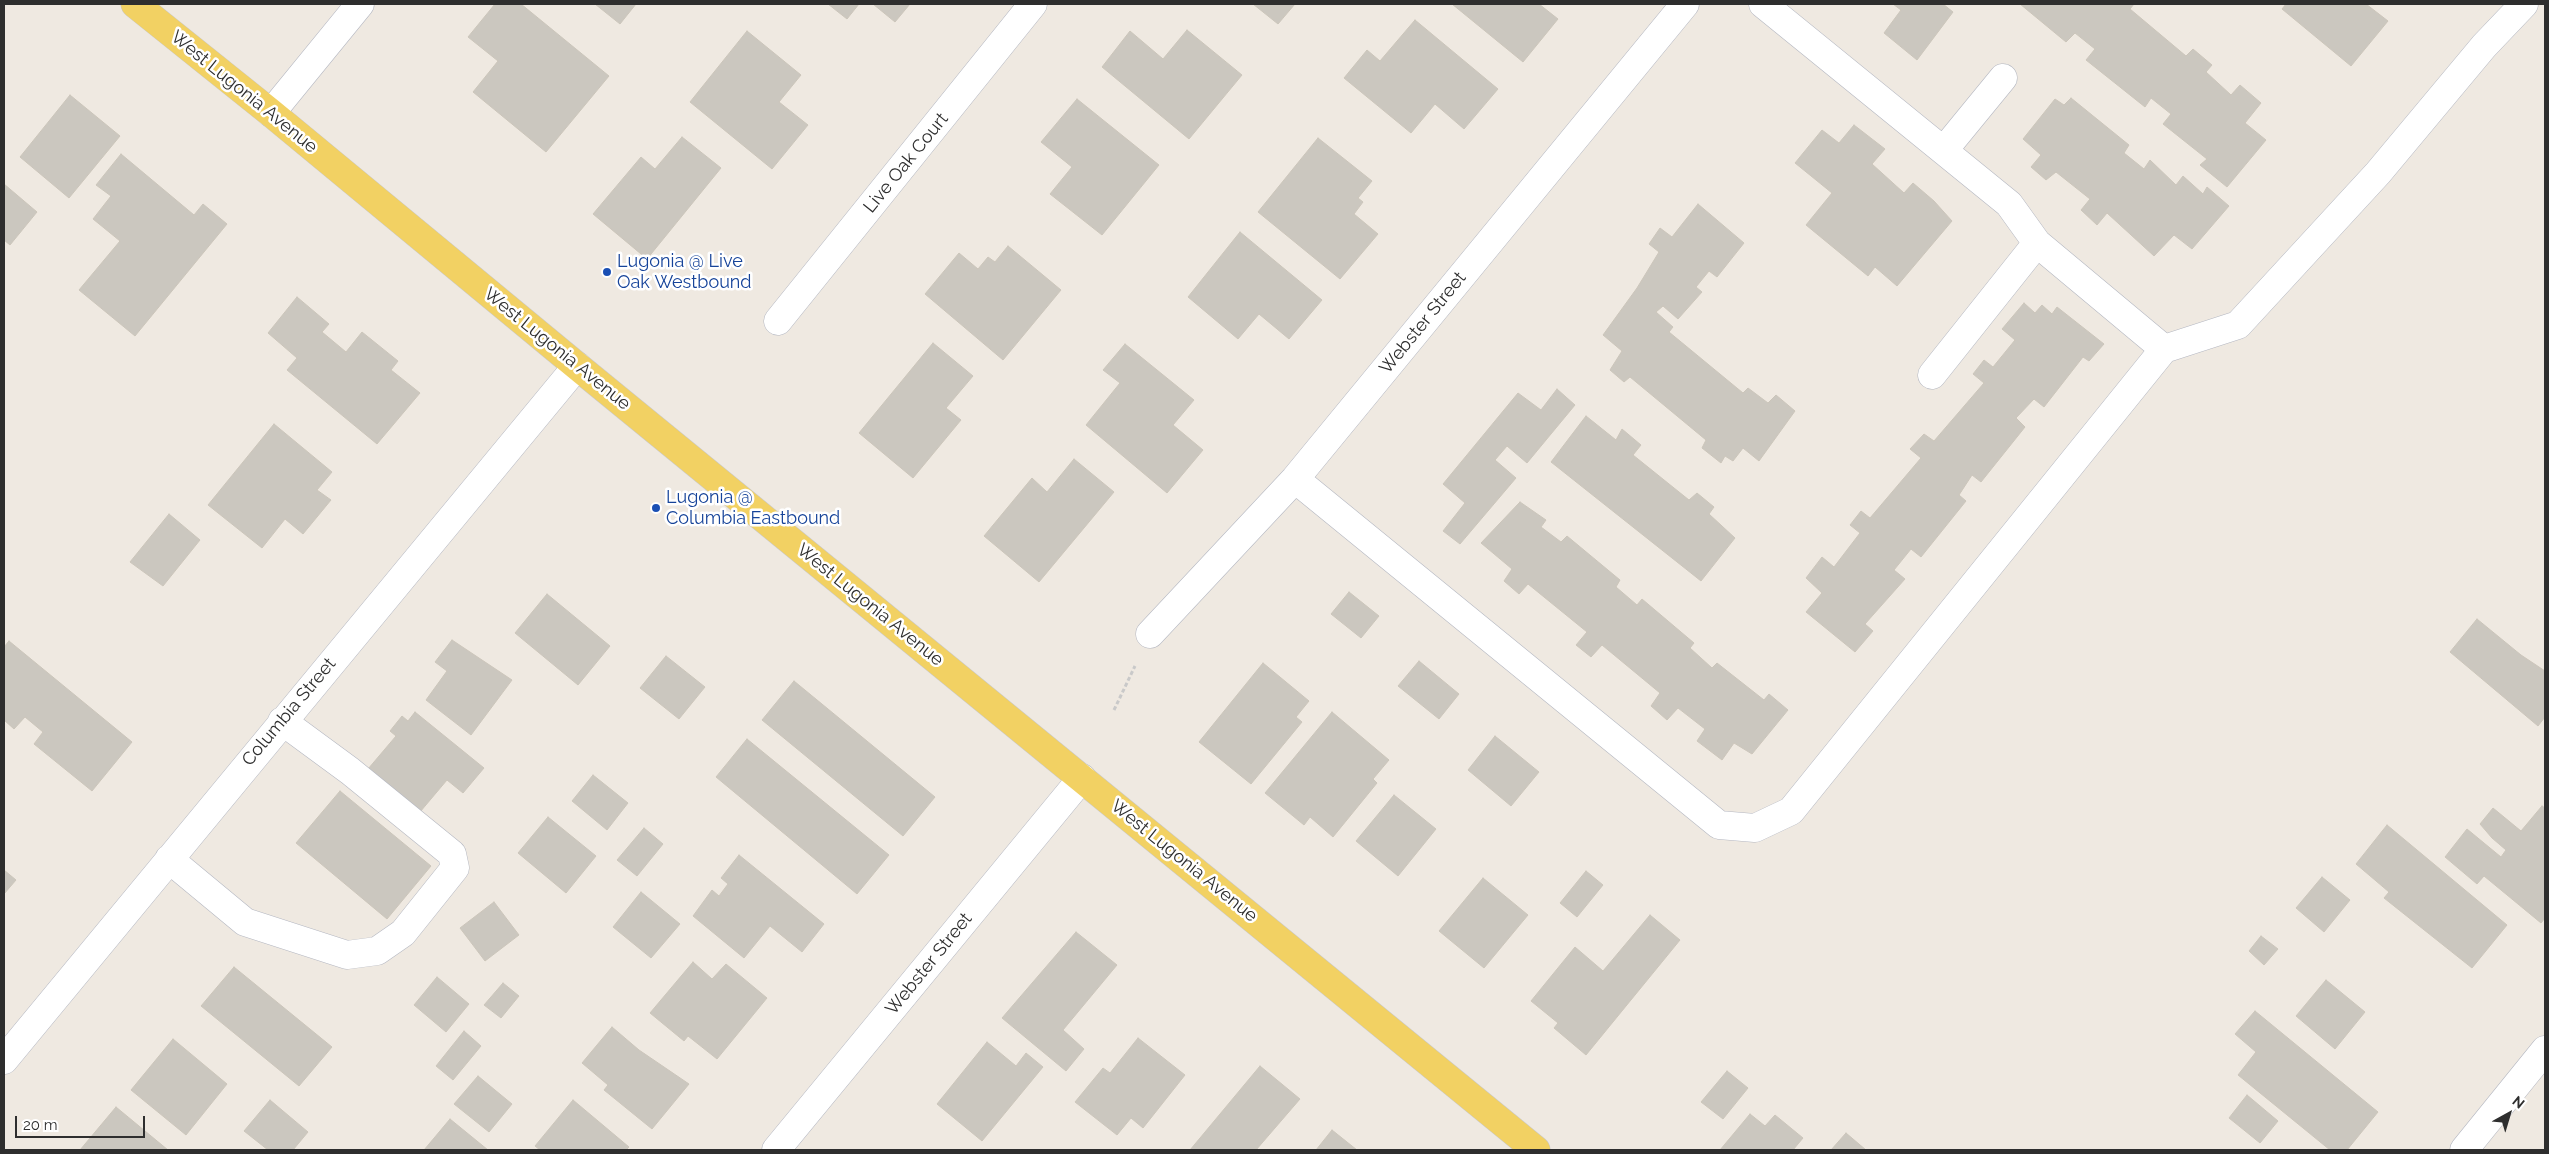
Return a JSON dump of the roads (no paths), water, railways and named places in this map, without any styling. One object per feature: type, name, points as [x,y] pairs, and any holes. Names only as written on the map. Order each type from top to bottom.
[{"type":"main road","name":"West Lugonia Avenue","points":[[134,4],[271,113],[577,366],[1536,1150]]},
{"type":"street","points":[[271,113],[360,4]]},
{"type":"street","name":"Live Oak Court","points":[[778,321],[1033,4]]},
{"type":"street","name":"Webster Street","points":[[1150,634],[1295,479],[1685,4]]},
{"type":"street","points":[[1763,4],[2010,204],[2037,243],[2164,349]]},
{"type":"street","points":[[1295,479],[1719,825],[1755,828],[1791,810],[2164,349],[2238,325],[2378,173],[2484,46],[2524,4]]},
{"type":"street","points":[[1944,150],[2003,78]]},
{"type":"street","points":[[1932,375],[2037,243]]},
{"type":"street","name":"Columbia Street","points":[[4,1060],[577,366]]},
{"type":"street","points":[[169,859],[245,922],[347,955],[377,951],[403,933],[455,868],[452,854],[350,772],[282,721]]},
{"type":"street","name":"Webster Street","points":[[776,1150],[1082,778]]},
{"type":"street","points":[[2464,1150],[2545,1050]]},
{"type":"place","name":"Lugonia @ Live Oak Westbound","points":[[607,272]]},
{"type":"place","name":"Lugonia @ Columbia Eastbound","points":[[656,508]]}]
